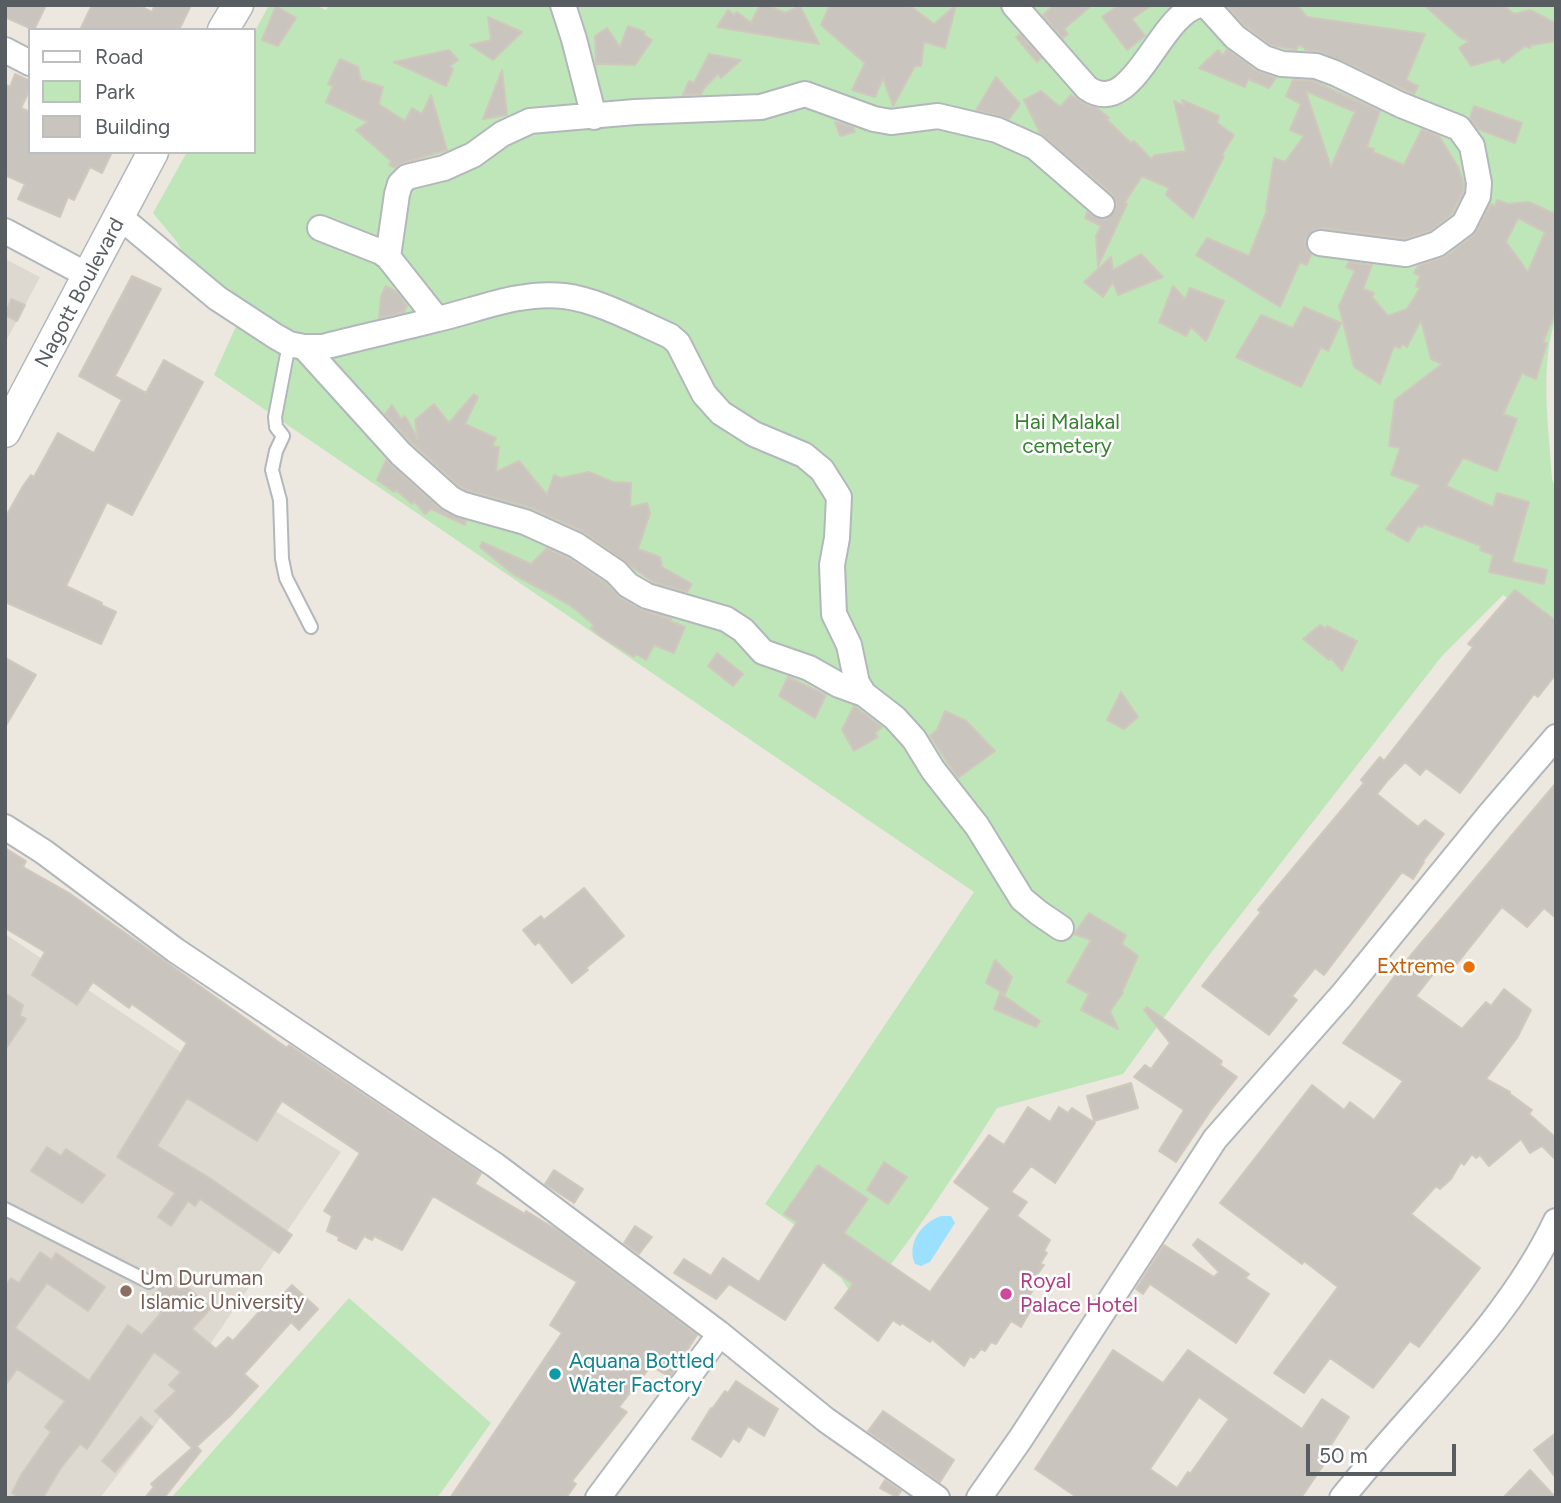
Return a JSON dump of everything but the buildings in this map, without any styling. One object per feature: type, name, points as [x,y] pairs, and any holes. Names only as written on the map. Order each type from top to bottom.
[{"type":"street","points":[[224,28],[238,5]]},
{"type":"street","points":[[563,5],[575,39],[594,117]]},
{"type":"street","points":[[1014,5],[1063,63],[1096,94],[1121,91],[1183,14],[1200,5]]},
{"type":"street","points":[[1206,5],[1235,37],[1265,58],[1282,64],[1316,66],[1335,73],[1401,105],[1459,128],[1472,146],[1479,183],[1478,196],[1464,224],[1437,244],[1406,254],[1320,243]]},
{"type":"street","points":[[5,50],[28,62]]},
{"type":"street","points":[[388,257],[397,194],[400,184],[407,177],[444,168],[530,121],[635,112],[761,107],[804,94],[874,119],[908,121],[925,116],[957,119],[997,130],[1035,147],[1102,205]]},
{"type":"street","name":"Nagott Boulevard","points":[[5,432],[152,154]]},
{"type":"street","points":[[120,217],[216,298],[296,345],[401,454],[450,498],[461,504],[525,522],[576,545],[616,572],[628,585],[647,596],[726,619],[743,630],[763,652],[809,668],[839,685],[864,694],[895,718],[914,738],[933,770],[977,826],[1022,899],[1061,928]]},
{"type":"street","points":[[320,228],[388,257],[438,319]]},
{"type":"street","points":[[5,231],[89,276]]},
{"type":"street","points":[[296,345],[323,347],[500,301],[540,295],[566,296],[594,304],[670,336],[678,343],[704,394],[721,413],[754,434],[813,460],[839,498],[837,538],[832,565],[834,614],[849,645],[857,683],[864,694]]},
{"type":"street","points":[[979,1498],[1021,1438],[1215,1139],[1342,995],[1556,737]]},
{"type":"street","points":[[5,827],[44,852],[175,950],[495,1165],[720,1335],[826,1420],[937,1498]]},
{"type":"street","points":[[1342,1498],[1373,1458],[1462,1358],[1518,1287],[1556,1221]]},
{"type":"street","points":[[598,1498],[720,1335]]},
{"type":"lane","points":[[296,345],[283,365],[275,417],[276,427],[283,436],[272,470],[281,500],[282,559],[286,578],[312,627]]},
{"type":"lane","points":[[5,1209],[149,1282]]},
{"type":"shaded area","points":[[5,259],[40,277],[5,343]]},
{"type":"shaded area","name":"Um Duruman Islamic University","points":[[5,934],[176,1049],[341,1152],[152,1430],[100,1498],[5,1498]]},
{"type":"green space","name":"Hai Malakal cemetery","points":[[269,5],[315,5],[326,10],[329,5],[1556,5],[1556,317],[1546,377],[1552,479],[1556,490],[1556,632],[1503,595],[1442,656],[1207,958],[1123,1074],[997,1108],[914,1234],[858,1305],[841,1278],[825,1266],[834,1253],[765,1204],[974,892],[214,375],[237,324],[187,262],[177,242],[153,213],[186,154],[256,154],[256,29]]},
{"type":"green space","points":[[349,1298],[491,1423],[437,1498],[171,1498]]},
{"type":"water","points":[[941,1216],[951,1216],[955,1223],[930,1262],[921,1266],[915,1264],[912,1249],[917,1235],[927,1224]]},
{"type":"place","name":"Extreme","points":[[1469,967]]},
{"type":"place","name":"Um Duruman Islamic University","points":[[126,1291]]},
{"type":"place","name":"Royal Palace Hotel","points":[[1006,1294]]},
{"type":"place","name":"Aquana Bottled Water Factory","points":[[555,1374]]}]
